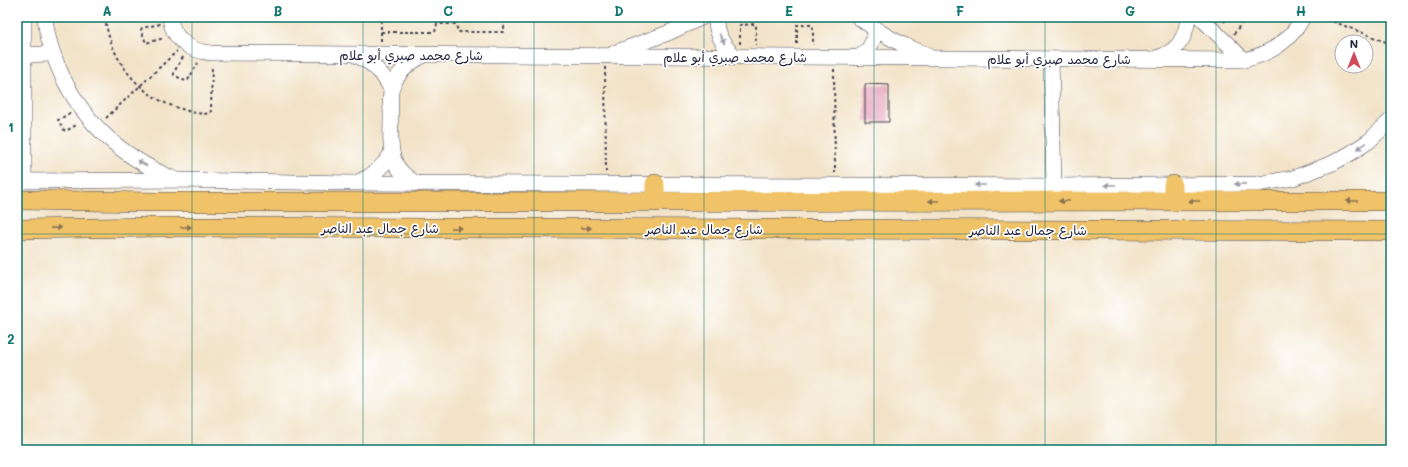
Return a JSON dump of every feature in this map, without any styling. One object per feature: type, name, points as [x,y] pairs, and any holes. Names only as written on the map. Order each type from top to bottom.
[{"type":"main road","name":"شارع جمال عبد الناصر","points":[[17,200],[156,202],[655,193],[1173,193],[1391,201]]},
{"type":"main road","name":"شارع جمال عبد الناصر","points":[[17,229],[187,227],[1391,231]]},
{"type":"street","points":[[24,17],[21,56],[21,181],[177,180],[418,184],[606,184],[655,193],[836,185],[1054,186],[1173,193],[1258,184],[1293,178],[1332,163],[1351,153],[1369,141],[1391,120]]},
{"type":"street","points":[[45,17],[49,42],[63,79],[88,118],[110,141],[141,163],[177,180]]},
{"type":"street","points":[[605,56],[668,33],[703,17]]},
{"type":"street","points":[[716,17],[718,31],[722,41],[728,50],[738,57]]},
{"type":"street","points":[[858,17],[875,30],[906,47],[941,58]]},
{"type":"street","points":[[1152,60],[1166,55],[1178,46],[1186,33],[1188,17]]},
{"type":"street","points":[[1200,17],[1244,60]]},
{"type":"street","name":"شارع محمد صبري أبو علام","points":[[178,33],[208,53],[1244,60],[1258,57],[1282,44],[1292,34],[1303,17]]},
{"type":"street","points":[[856,58],[864,54],[871,47],[875,30]]},
{"type":"street","points":[[21,56],[53,54]]},
{"type":"street","points":[[354,54],[376,67],[385,77],[391,89]]},
{"type":"street","points":[[418,184],[406,177],[401,172],[392,154],[391,89],[396,78],[404,68],[413,60],[424,55]]},
{"type":"street","points":[[1051,59],[1054,186]]},
{"type":"street","points":[[354,183],[369,177],[376,172],[392,154]]},
{"type":"path","points":[[105,17],[110,42],[125,70],[140,86],[161,101],[175,108],[191,112],[211,112],[208,53]]},
{"type":"path","points":[[381,17],[381,55]]},
{"type":"path","points":[[381,32],[435,32],[437,24],[456,24],[458,32],[502,32],[504,29],[504,17]]},
{"type":"path","points":[[1227,44],[1243,21],[1241,17]]},
{"type":"path","points":[[1322,17],[1391,44]]},
{"type":"path","points":[[738,57],[740,25],[754,24],[756,25],[756,57]]},
{"type":"path","points":[[797,58],[798,24],[811,24],[813,26],[813,58]]},
{"type":"path","points":[[141,29],[178,33],[145,43],[141,29]]},
{"type":"path","points":[[88,118],[59,119],[58,121],[64,130],[66,130],[88,118],[140,86],[178,33]]},
{"type":"path","points":[[178,33],[174,75],[185,81],[188,80],[208,53]]},
{"type":"path","points":[[605,56],[606,184]]},
{"type":"path","points":[[834,58],[836,185]]},
{"type":"building","points":[[865,84],[889,85],[889,122],[865,122]]}]
